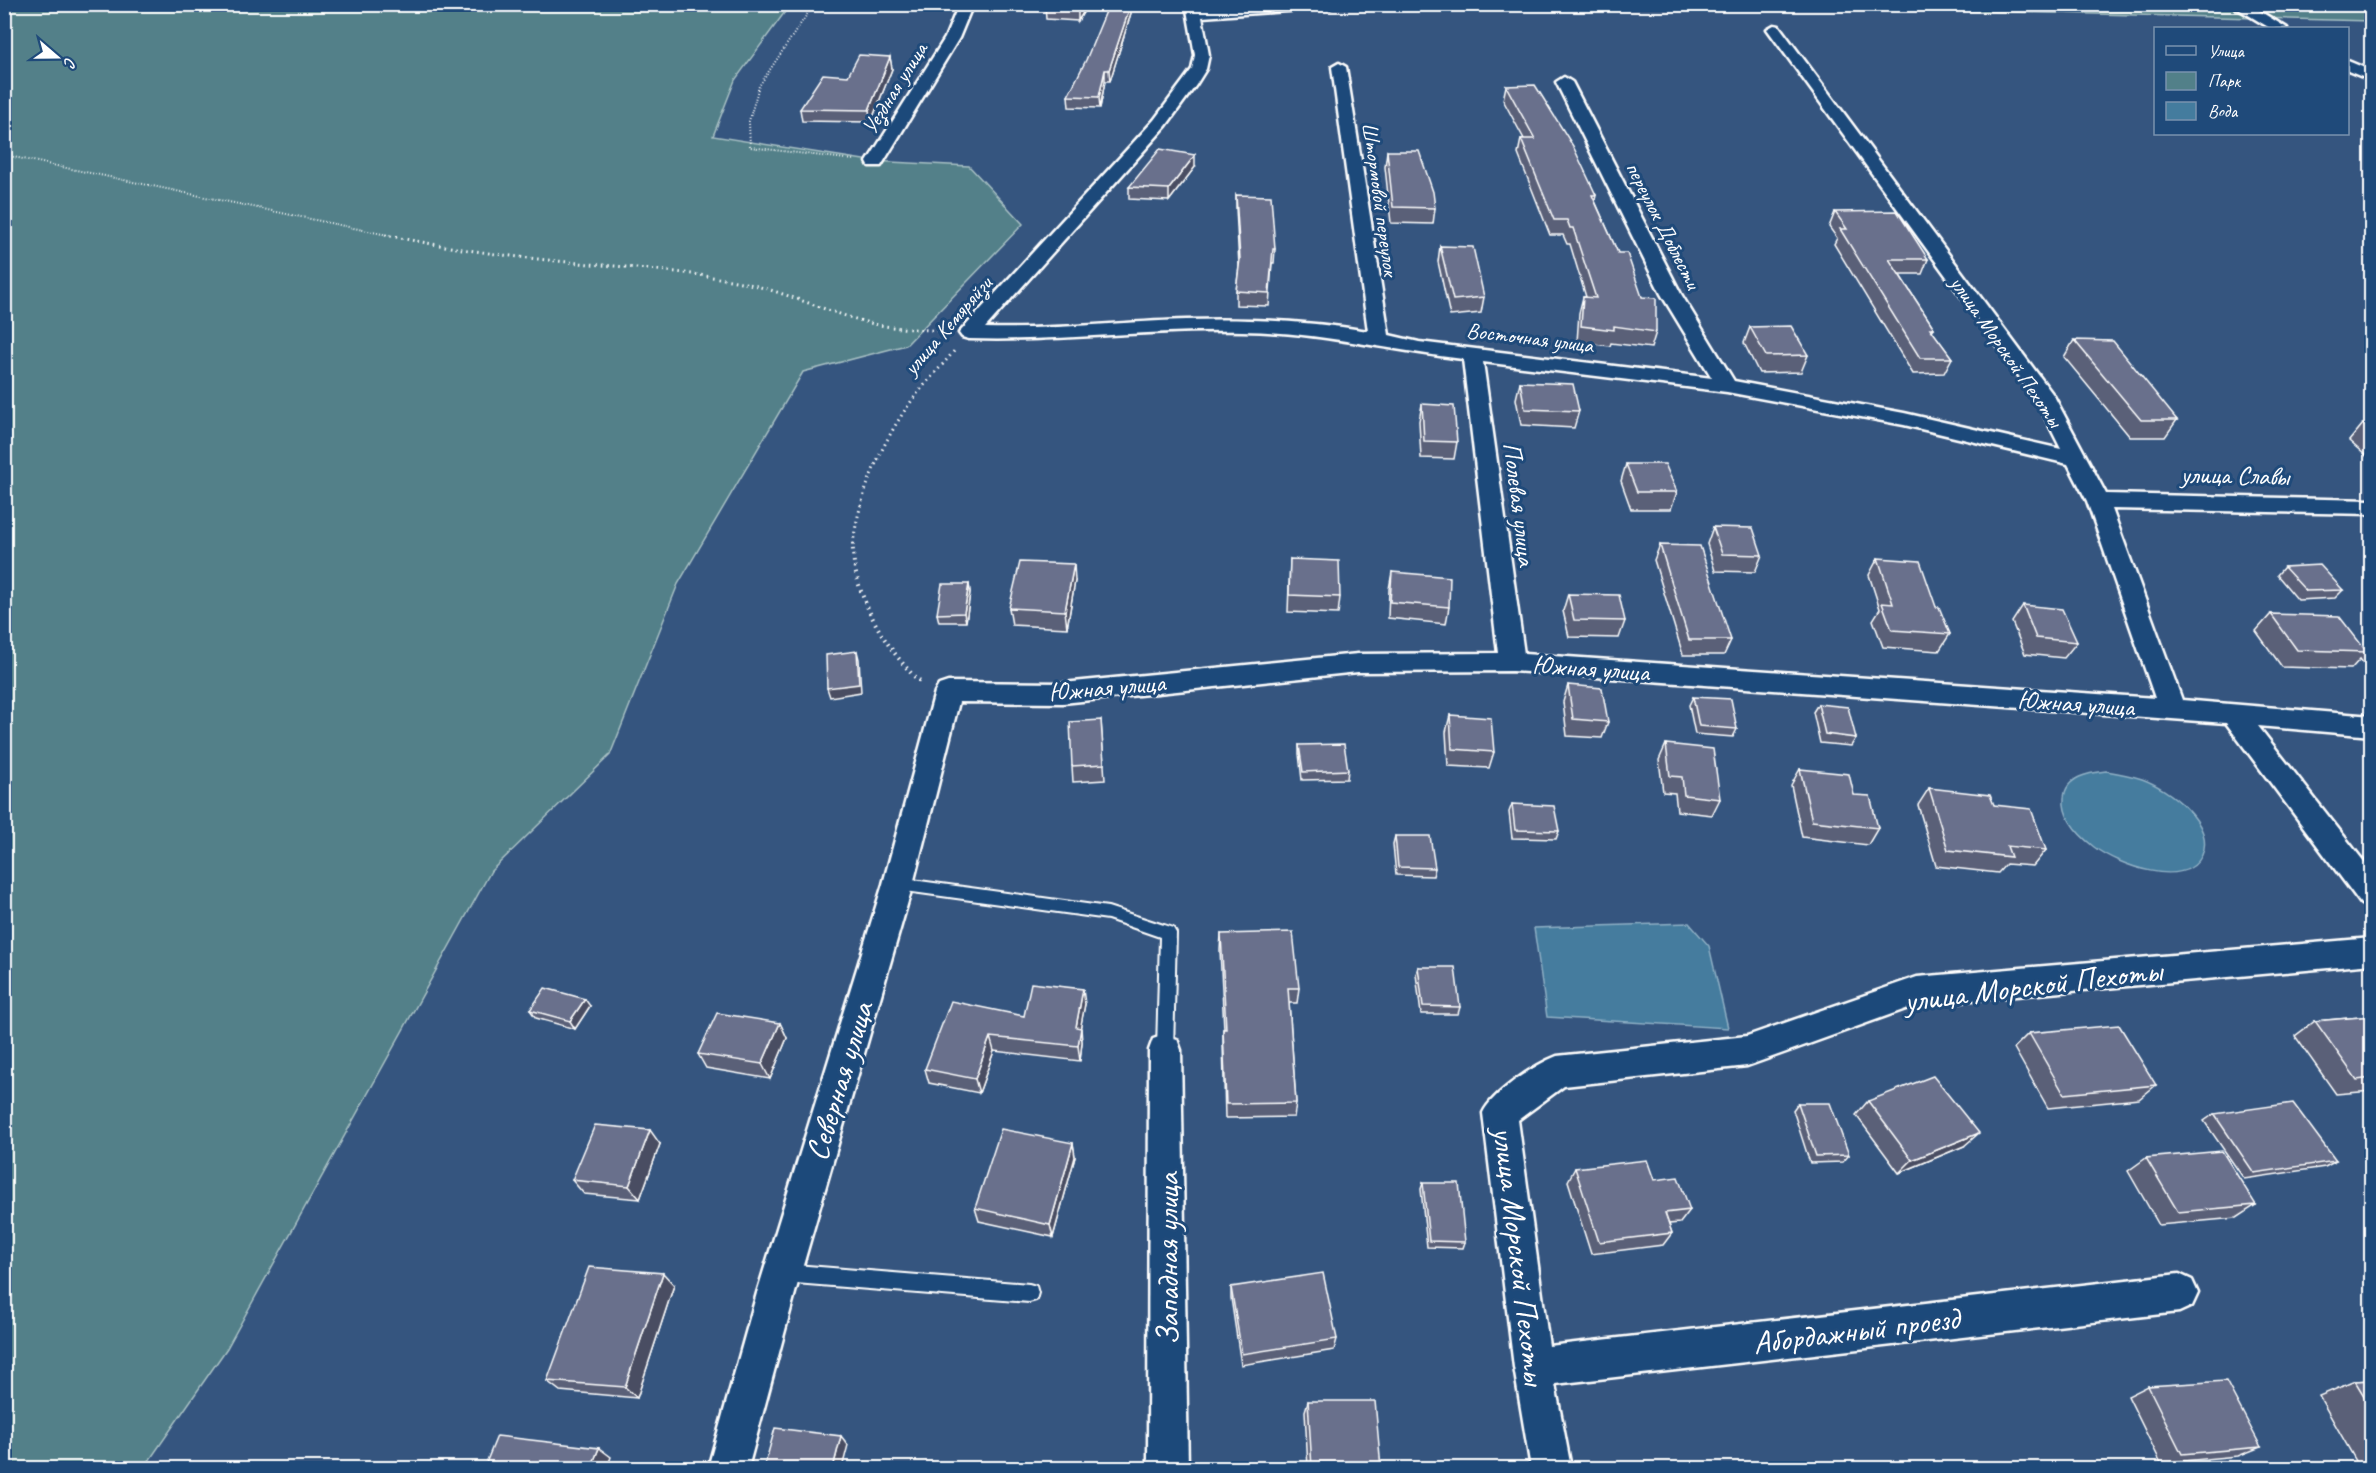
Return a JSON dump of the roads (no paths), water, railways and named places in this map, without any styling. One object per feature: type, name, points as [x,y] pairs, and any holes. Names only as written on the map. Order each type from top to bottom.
[{"type":"street","name":"Уездная улица","points":[[875,162],[952,38],[966,4]]},
{"type":"street","points":[[1194,9],[1330,4]]},
{"type":"street","points":[[2237,4],[2278,27]]},
{"type":"street","name":"улица Кемяряйзи","points":[[969,333],[1160,123],[1191,82],[1199,69],[1202,56],[1194,9]]},
{"type":"street","name":"улица Морской Пехоты","points":[[1774,29],[2047,400],[2098,501],[2172,710]]},
{"type":"street","points":[[2349,66],[2372,77]]},
{"type":"street","name":"Штормовой переулок","points":[[1339,68],[1379,337]]},
{"type":"street","name":"переулок Доблести","points":[[1564,82],[1671,294],[1727,386]]},
{"type":"street","name":"Восточная улица","points":[[969,333],[1016,336],[1216,325],[1298,328],[1379,337],[1419,348],[1727,386],[1904,419],[2079,460]]},
{"type":"street","name":"Полевая улица","points":[[1472,353],[1512,663]]},
{"type":"street","name":"улица Славы","points":[[2098,501],[2372,507]]},
{"type":"street","name":"Южная улица","points":[[948,692],[1063,693],[1358,663],[1512,663],[2234,714],[2372,726]]},
{"type":"street","name":"Северная улица","points":[[728,1468],[782,1273],[898,884],[948,692]]},
{"type":"street","points":[[2234,714],[2372,895]]},
{"type":"street","name":"улица Морской Пехоты","points":[[1551,1468],[1533,1367],[1500,1113],[1557,1071],[1747,1052],[1917,992],[2372,951]]},
{"type":"street","name":"Западная улица","points":[[1165,1050],[1168,1468]]},
{"type":"street","name":"Абордажный проезд","points":[[1533,1367],[2179,1293]]},
{"type":"lane","points":[[898,884],[1108,914],[1168,933],[1165,1050]]},
{"type":"lane","points":[[782,1273],[1029,1293]]},
{"type":"water","points":[[2106,771],[2142,779],[2164,790],[2187,808],[2202,831],[2204,843],[2202,855],[2194,866],[2167,873],[2150,871],[2104,854],[2083,838],[2066,813],[2064,798],[2066,791],[2069,785],[2079,777]]},
{"type":"water","points":[[1689,923],[1709,946],[1728,1028],[1547,1017],[1534,928]]}]
